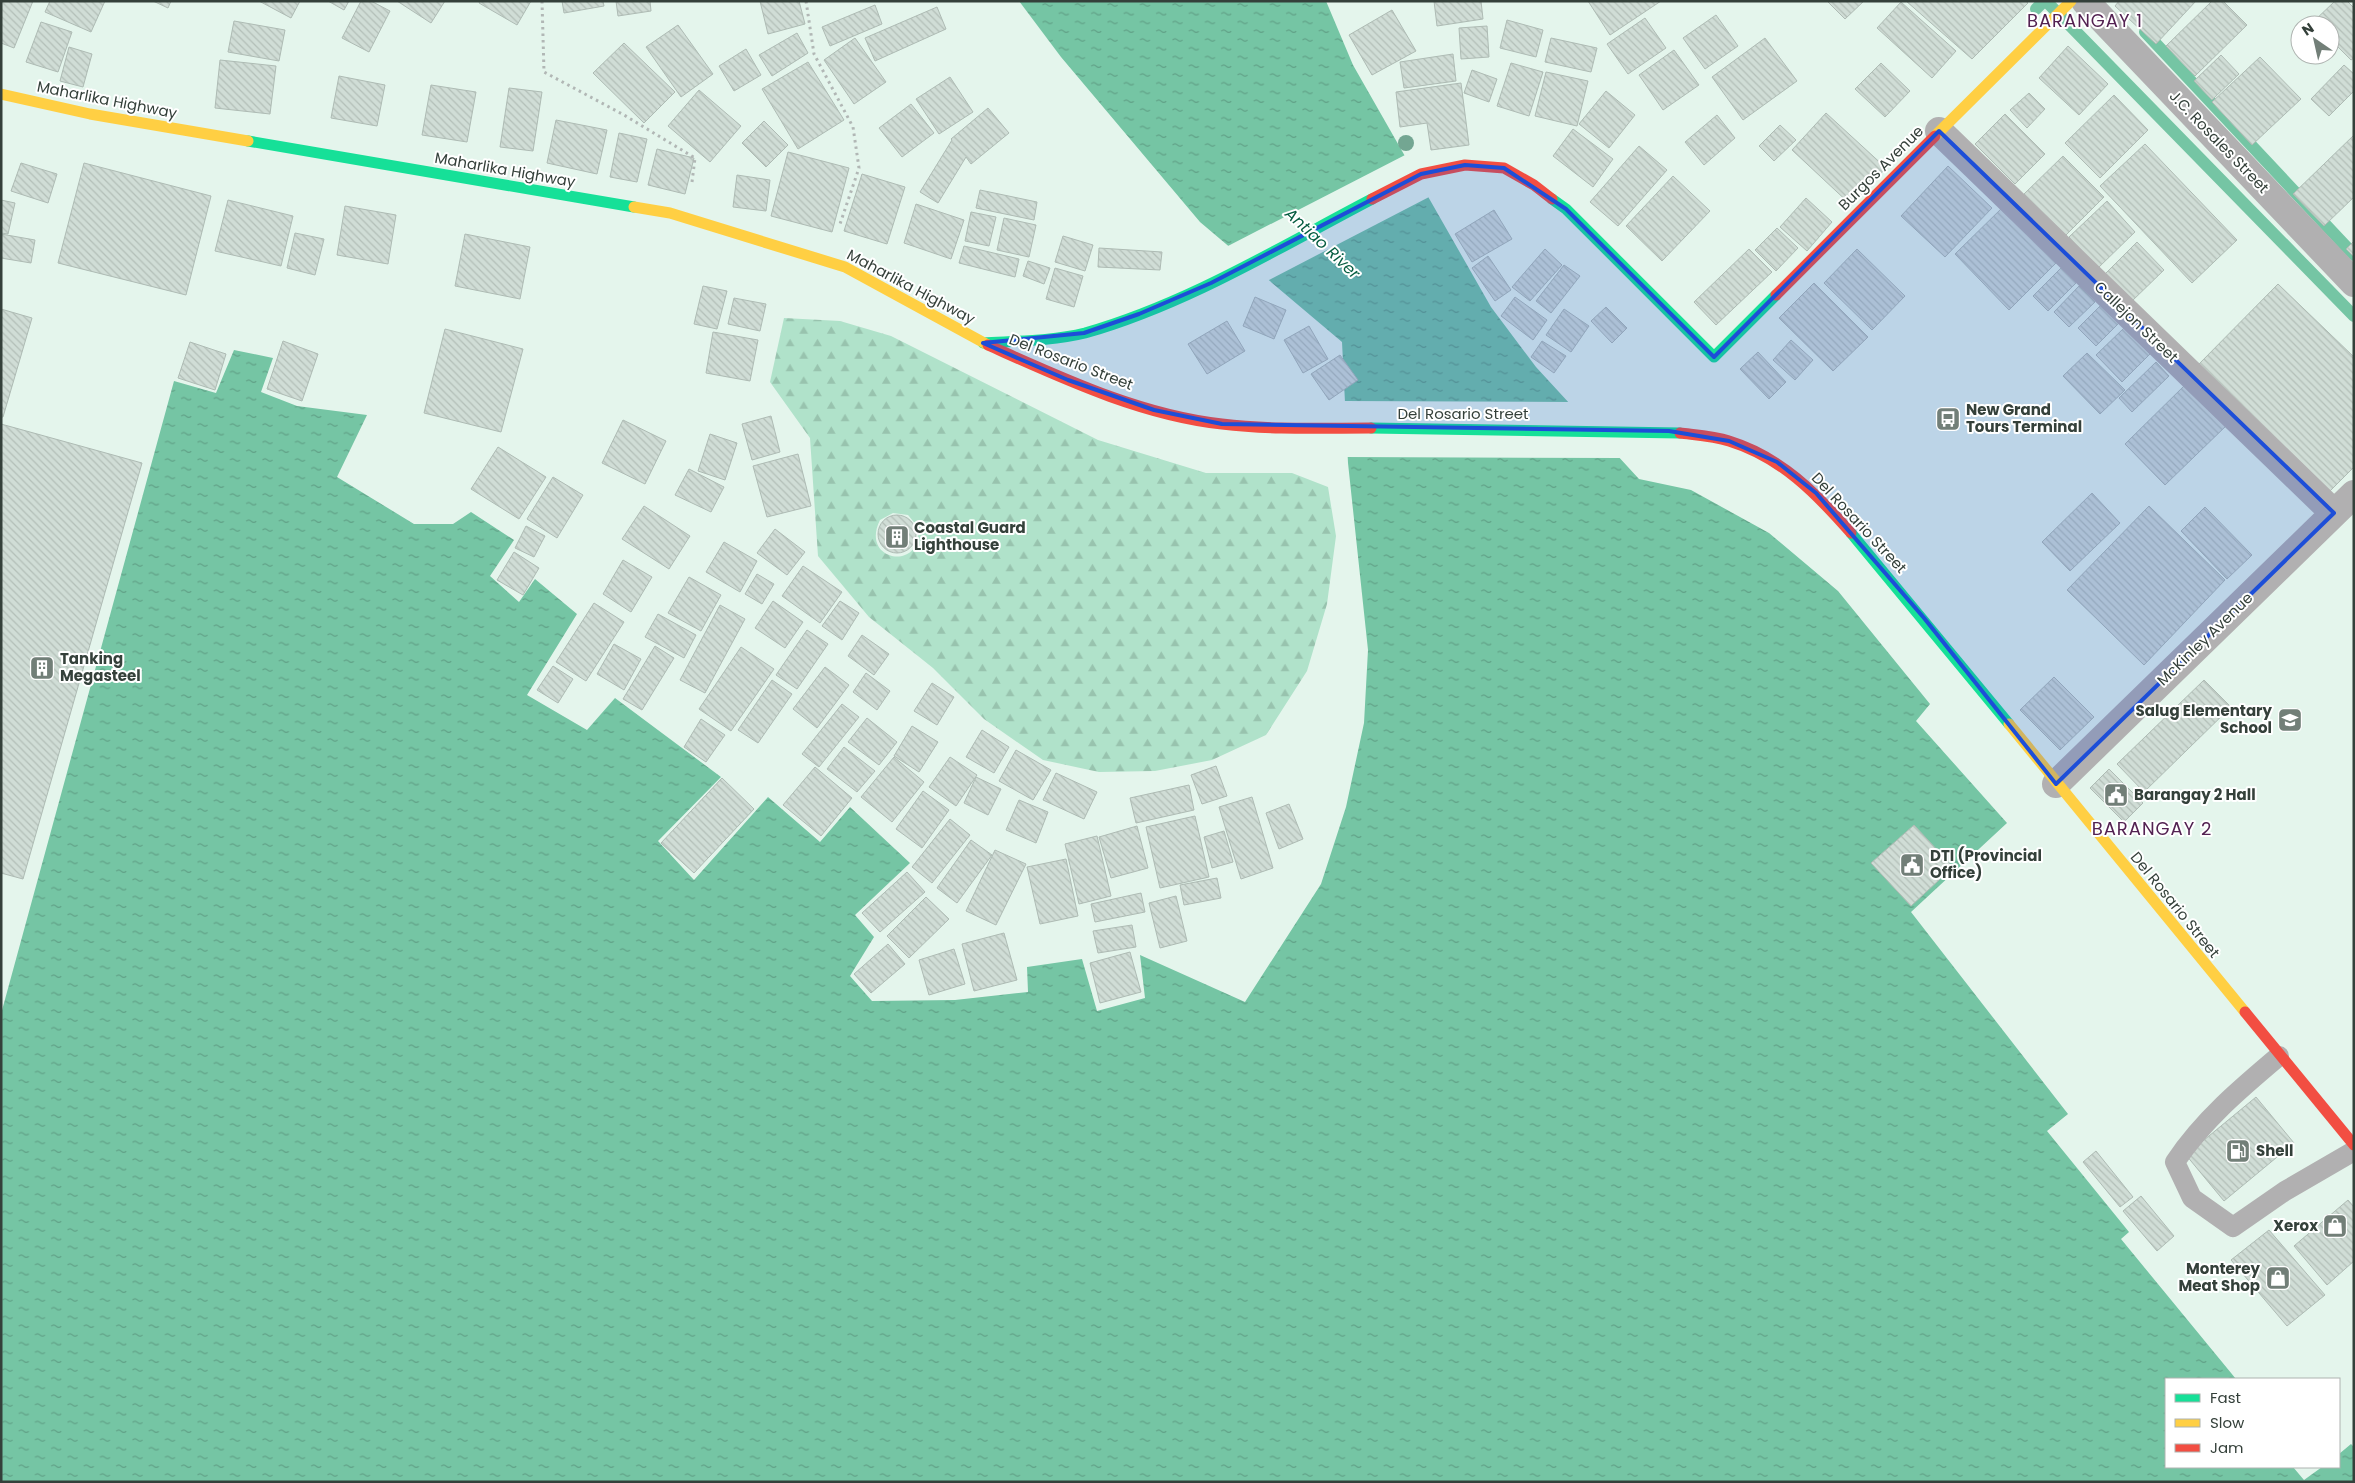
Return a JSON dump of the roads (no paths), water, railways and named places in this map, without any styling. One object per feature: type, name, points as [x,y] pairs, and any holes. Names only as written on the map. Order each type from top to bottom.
[{"type":"main road","name":"Burgos Avenue","points":[[982,343],[1032,340],[1084,332],[1139,314],[1211,283],[1421,174],[1465,165],[1504,168],[1534,185],[1566,209],[1714,357],[2071,1]]},
{"type":"main road","name":"Maharlika Highway","points":[[1,94],[90,114],[670,213],[845,267],[982,343]]},
{"type":"main road","name":"Del Rosario Street","points":[[982,343],[1068,380],[1154,410],[1222,424],[1332,428],[1669,431],[1729,442],[1777,462],[1816,494],[1924,618],[2056,784],[2354,1145]]},
{"type":"street","name":"J.C. Rosales Street","points":[[2085,1],[2354,284]]},
{"type":"street","name":"Callejon Street","points":[[1939,132],[2334,513]]},
{"type":"street","name":"McKinley Avenue","points":[[2056,784],[2354,494]]},
{"type":"lane","points":[[2279,1056],[2239,1090],[2193,1135],[2175,1162],[2192,1198],[2233,1227],[2285,1191],[2354,1151]]},
{"type":"water","name":"Antiao River","points":[[1019,1],[1326,1],[1353,65],[1491,307],[1536,367],[1639,479],[1691,490],[1769,533],[1838,591],[1930,704],[1916,721],[2007,823],[1911,912],[2068,1114],[2047,1131],[2129,1232],[2121,1239],[2235,1378],[2165,1378],[2165,1468],[2294,1468],[2304,1480],[2321,1468],[2340,1468],[2340,1453],[2351,1444],[2354,1447],[2354,1482],[1,1482],[1,1014],[174,381],[216,393],[234,350],[273,358],[261,392],[297,406],[367,415],[337,477],[414,524],[453,524],[471,512],[514,540],[490,576],[519,602],[535,579],[577,614],[527,695],[587,730],[615,698],[721,777],[658,841],[694,880],[768,797],[820,842],[850,807],[910,863],[855,915],[874,937],[850,976],[872,1001],[955,1000],[1028,992],[1027,967],[1082,959],[1097,1011],[1145,998],[1140,955],[1245,1002],[1321,884],[1346,807],[1364,723],[1368,650],[1348,463],[1342,342],[1200,222],[1061,57]]},
{"type":"waterway","points":[[2036,9],[2044,1]]},
{"type":"waterway","points":[[2046,1],[2354,316]]},
{"type":"waterway","points":[[2145,32],[2354,255]]},
{"type":"place","name":"New Grand Tours Terminal","points":[[1948,419]]},
{"type":"place","name":"Coastal Guard Lighthouse","points":[[897,537]]},
{"type":"place","name":"Tanking Megasteel","points":[[42,668]]},
{"type":"place","name":"Salug Elementary School","points":[[2290,720]]},
{"type":"place","name":"Barangay 2 Hall","points":[[2116,795]]},
{"type":"place","name":"DTI (Provincial Office)","points":[[1912,865]]},
{"type":"place","name":"Shell","points":[[2238,1151]]},
{"type":"place","name":"Xerox","points":[[2335,1226]]},
{"type":"place","name":"Monterey Meat Shop","points":[[2278,1278]]},
{"type":"district","name":"BARANGAY 1","points":[[2085,21]]},
{"type":"district","name":"BARANGAY 2","points":[[2152,829]]}]
